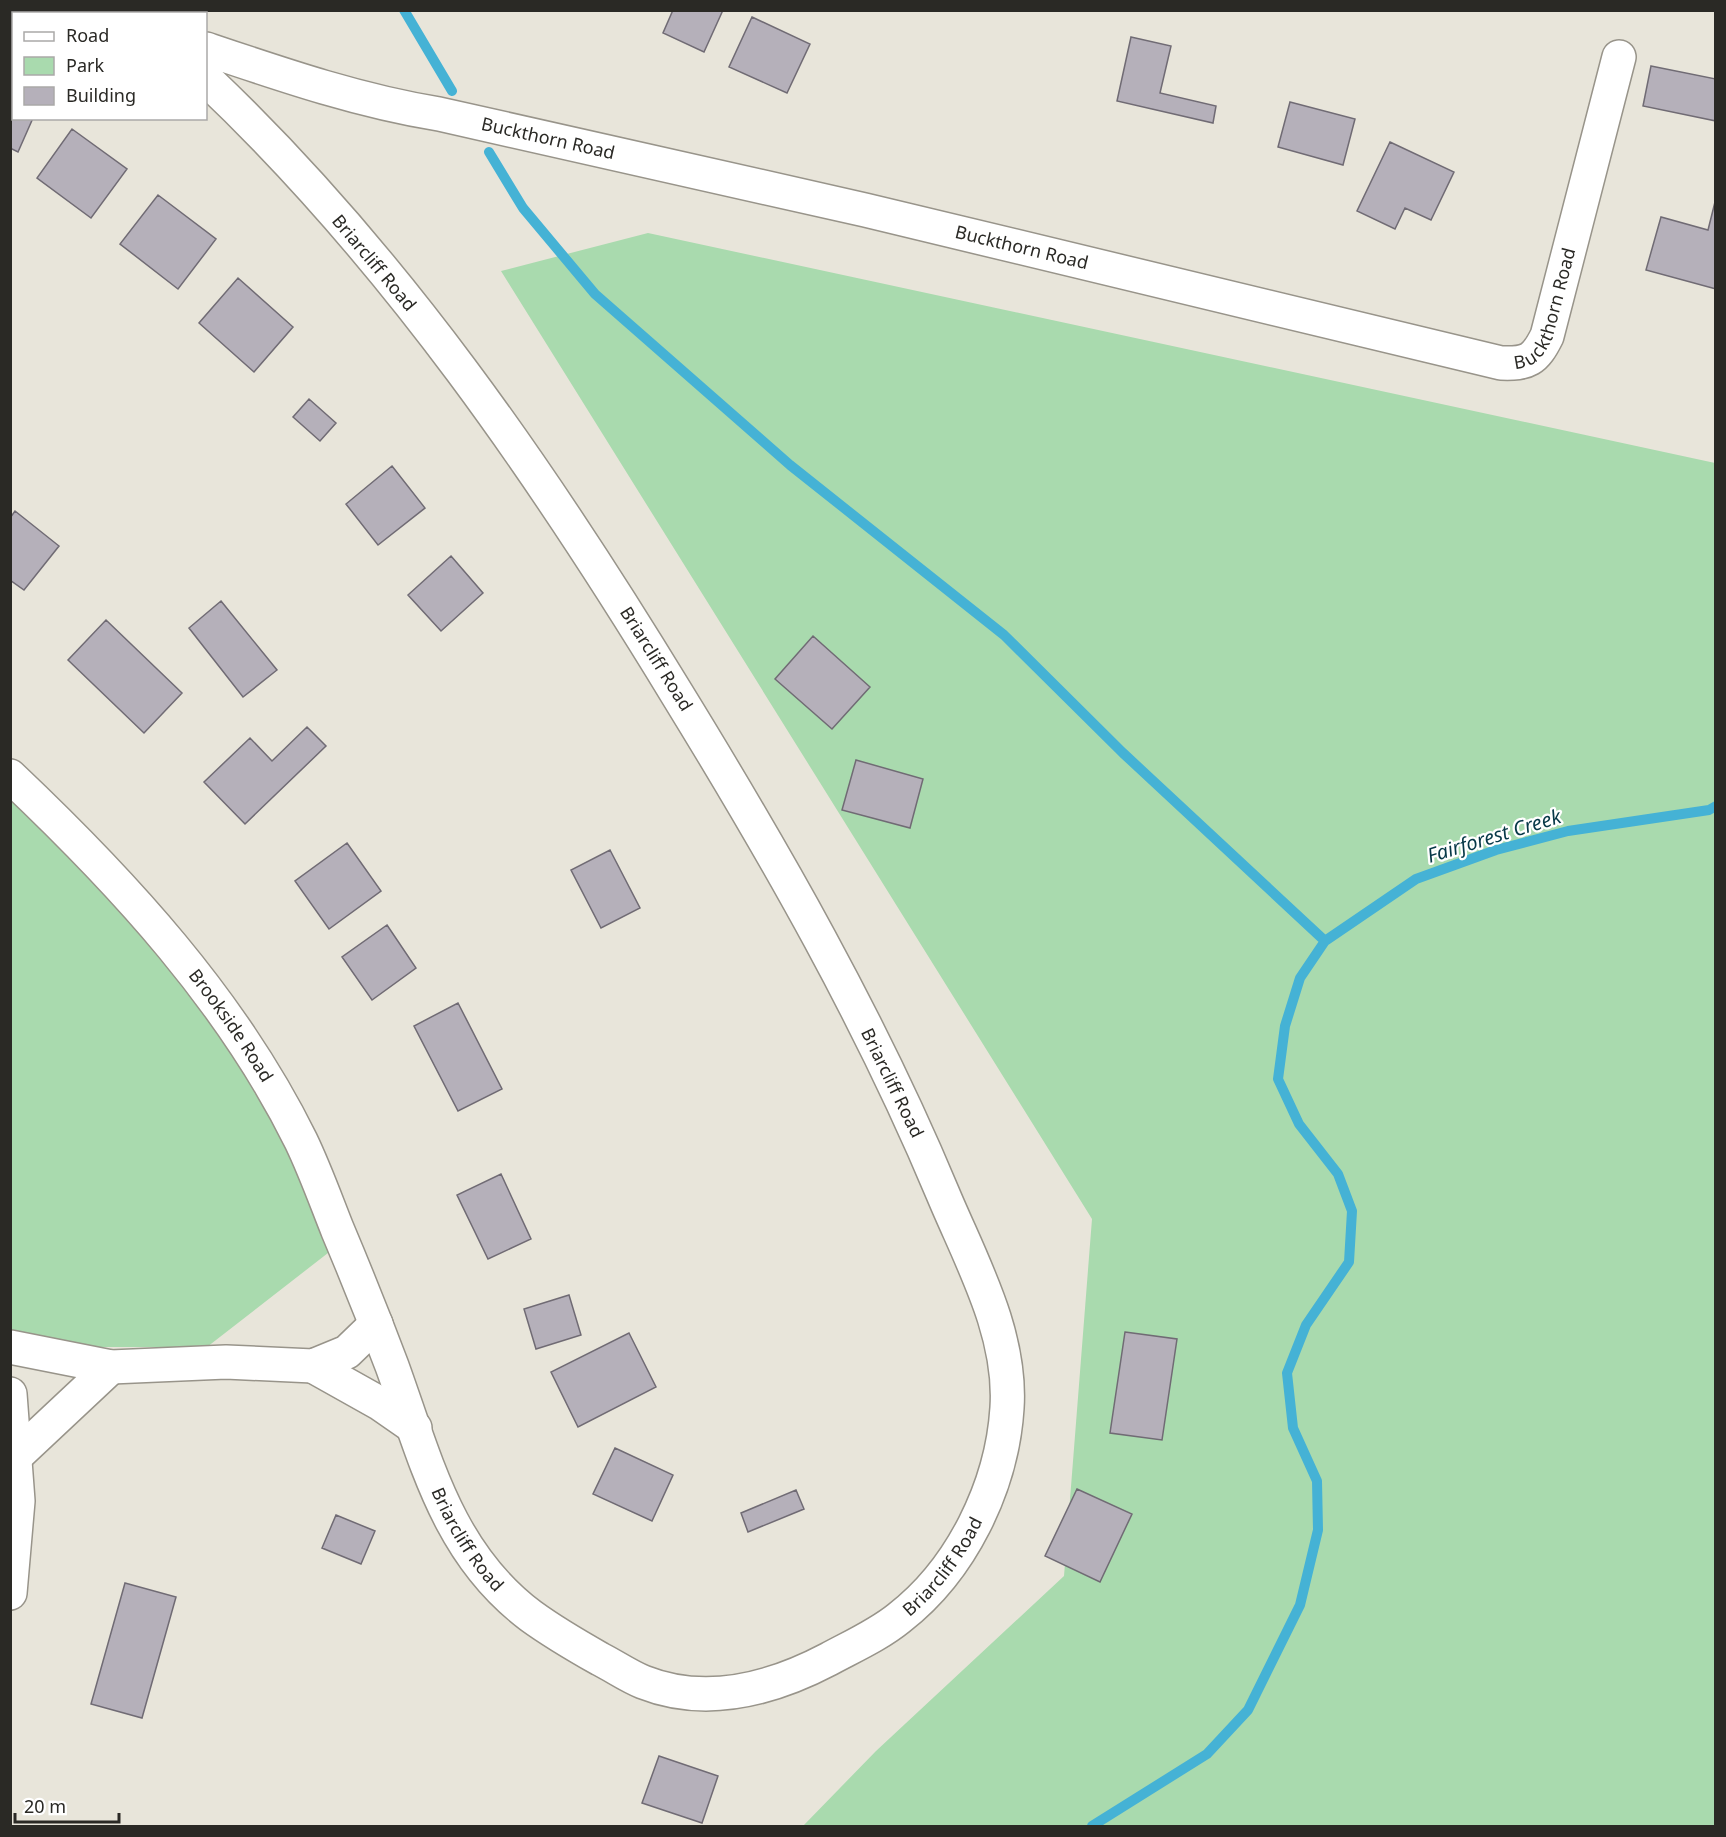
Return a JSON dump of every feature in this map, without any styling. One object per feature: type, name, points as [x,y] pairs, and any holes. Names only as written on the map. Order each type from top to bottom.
[{"type":"street","name":"Buckthorn Road","points":[[207,49],[312,86],[396,107],[439,114],[865,210],[1490,360],[1521,364],[1538,354],[1547,336],[1619,57]]},
{"type":"street","name":"Briarcliff Road","points":[[207,80],[321,200],[415,311],[504,426],[607,578],[760,829],[846,986],[923,1147],[992,1311],[1005,1356],[1008,1403],[1002,1449],[971,1532],[950,1567],[923,1598],[891,1625],[777,1684],[734,1693],[689,1693],[645,1683],[586,1651],[529,1615],[478,1563],[457,1534],[440,1502],[415,1428]]},
{"type":"street","name":"Brookside Road","points":[[10,776],[56,819],[128,896],[196,977],[260,1062],[305,1149],[376,1324],[415,1428]]},
{"type":"street","points":[[10,1347],[111,1367],[226,1362],[313,1366],[347,1352],[376,1324]]},
{"type":"street","points":[[313,1366],[379,1403],[415,1428]]},
{"type":"street","points":[[15,1457],[111,1367]]},
{"type":"street","points":[[10,1394],[18,1502],[10,1593]]},
{"type":"green space","points":[[648,233],[1715,463],[1715,1826],[803,1826],[876,1751],[1064,1576],[1092,1219],[501,271]]},
{"type":"green space","points":[[10,780],[197,977],[346,1239],[207,1347],[11,1347]]},
{"type":"building","points":[[673,10],[723,10],[704,52],[663,33]]},
{"type":"building","points":[[752,17],[810,44],[787,93],[729,67]]},
{"type":"building","points":[[1131,37],[1171,46],[1160,93],[1216,106],[1213,123],[1117,101]]},
{"type":"building","points":[[1651,66],[1716,79],[1716,121],[1643,106]]},
{"type":"building","points":[[10,91],[12,92],[12,120],[32,120],[18,152],[10,148]]},
{"type":"building","points":[[1290,102],[1355,119],[1343,165],[1278,147]]},
{"type":"building","points":[[72,129],[127,169],[91,218],[37,178]]},
{"type":"building","points":[[1390,142],[1454,172],[1431,220],[1405,208],[1395,229],[1357,211]]},
{"type":"building","points":[[158,195],[216,239],[178,289],[120,244]]},
{"type":"building","points":[[1715,202],[1716,289],[1646,270],[1661,217],[1708,230]]},
{"type":"building","points":[[238,278],[293,327],[254,372],[199,323]]},
{"type":"building","points":[[309,399],[336,423],[320,441],[293,417]]},
{"type":"building","points":[[392,466],[425,508],[378,545],[346,504]]},
{"type":"building","points":[[15,511],[59,546],[24,590],[10,580],[10,518]]},
{"type":"building","points":[[451,556],[483,593],[441,631],[408,595]]},
{"type":"building","points":[[221,601],[277,670],[243,697],[189,628]]},
{"type":"building","points":[[106,620],[182,693],[144,733],[68,660]]},
{"type":"building","points":[[813,636],[870,687],[832,729],[775,679]]},
{"type":"building","points":[[307,727],[326,746],[245,824],[204,782],[250,738],[272,761]]},
{"type":"building","points":[[856,760],[923,779],[910,828],[842,810]]},
{"type":"building","points":[[347,843],[381,891],[329,929],[295,881]]},
{"type":"building","points":[[610,850],[640,908],[601,928],[571,870]]},
{"type":"building","points":[[387,925],[416,968],[372,1000],[342,957]]},
{"type":"building","points":[[458,1003],[502,1089],[458,1111],[414,1026]]},
{"type":"building","points":[[501,1174],[531,1239],[488,1259],[457,1195]]},
{"type":"building","points":[[569,1295],[581,1335],[536,1349],[524,1309]]},
{"type":"building","points":[[1125,1332],[1177,1339],[1162,1440],[1110,1433]]},
{"type":"building","points":[[629,1333],[656,1387],[578,1427],[551,1372]]},
{"type":"building","points":[[615,1448],[673,1475],[652,1521],[593,1494]]},
{"type":"building","points":[[1077,1489],[1132,1514],[1100,1582],[1045,1556]]},
{"type":"building","points":[[796,1490],[804,1509],[748,1532],[741,1513]]},
{"type":"building","points":[[336,1515],[375,1531],[361,1564],[322,1548]]},
{"type":"building","points":[[125,1583],[176,1597],[142,1718],[91,1704]]},
{"type":"building","points":[[659,1756],[718,1776],[702,1823],[642,1803]]},
{"type":"waterway","points":[[404,10],[452,91]]},
{"type":"waterway","points":[[489,152],[523,208],[595,294],[790,465],[1004,635],[1123,753],[1325,941]]},
{"type":"waterway","name":"Fairforest Creek","points":[[1092,1826],[1207,1754],[1248,1710],[1300,1605],[1318,1530],[1317,1481],[1293,1428],[1287,1373],[1306,1325],[1349,1262],[1352,1211],[1338,1174],[1299,1124],[1278,1079],[1285,1026],[1300,978],[1325,941],[1416,879],[1496,850],[1568,831],[1709,810],[1716,806]]}]
